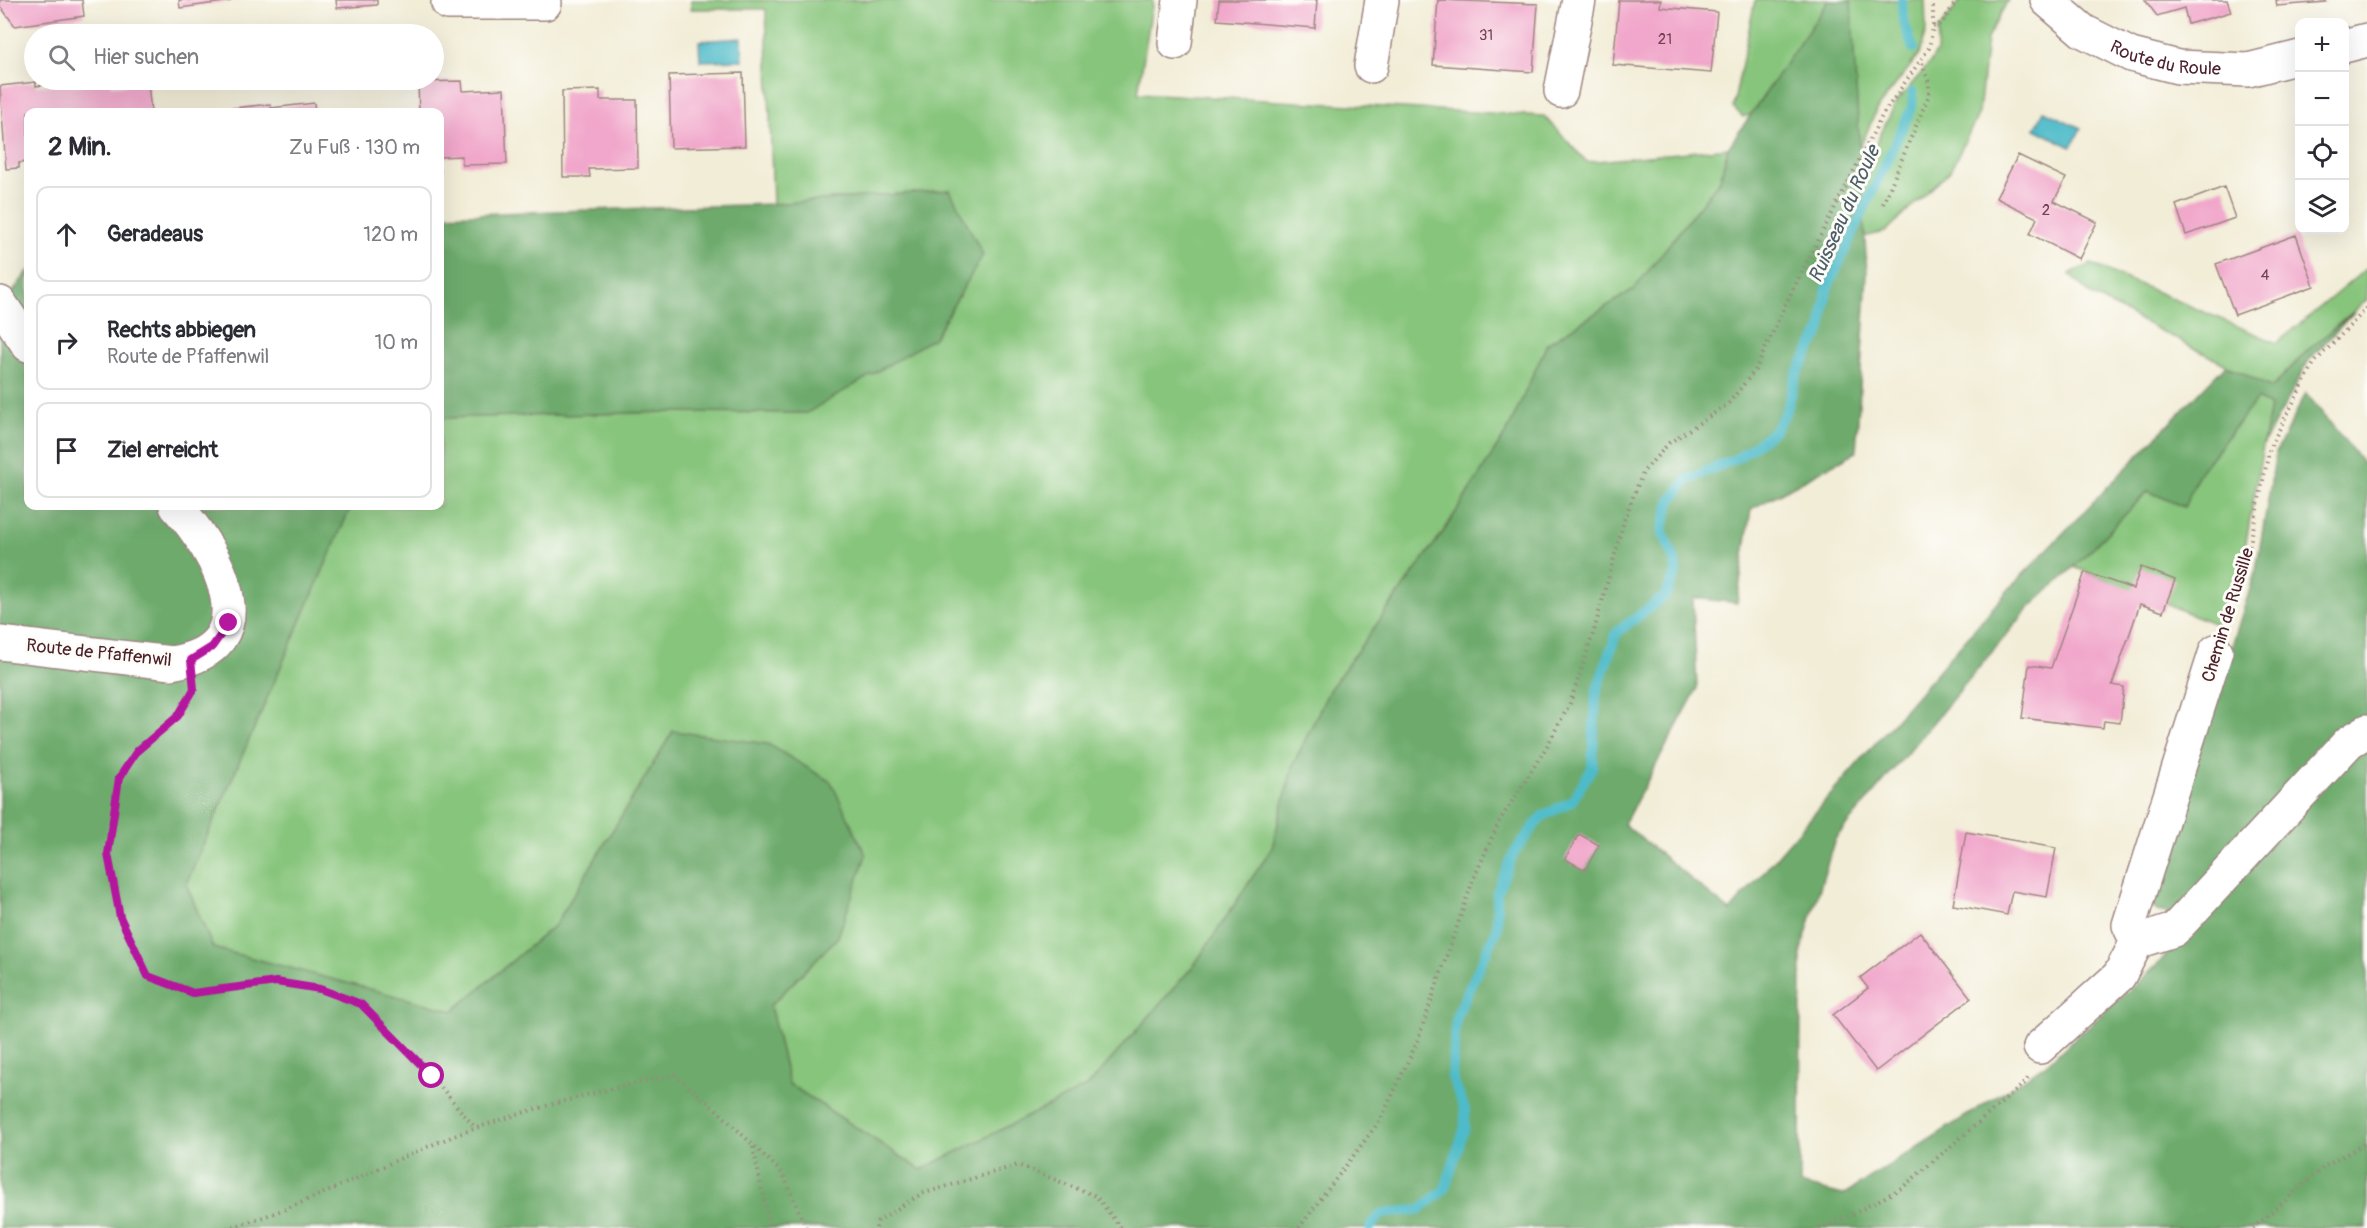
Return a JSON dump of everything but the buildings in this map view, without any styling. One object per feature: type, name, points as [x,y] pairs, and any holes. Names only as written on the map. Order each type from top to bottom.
[{"type":"street","points":[[1175,43],[1180,0]]},
{"type":"street","points":[[1371,66],[1382,0]]},
{"type":"street","points":[[1562,91],[1579,0]]},
{"type":"street","name":"Route du Roule","points":[[2047,0],[2083,31],[2131,55],[2178,68],[2248,69],[2295,58]]},
{"type":"street","points":[[448,3],[499,1],[545,3]]},
{"type":"street","points":[[2349,45],[2367,40]]},
{"type":"street","points":[[0,303],[24,339]]},
{"type":"street","name":"Route de Pfaffenwil","points":[[0,643],[171,663],[191,660],[212,647],[229,623],[228,591],[197,529],[180,510]]},
{"type":"street","name":"Chemin de Russille","points":[[2137,942],[2129,925],[2216,651]]},
{"type":"street","points":[[2040,1047],[2120,976],[2137,942],[2174,930],[2349,742],[2367,731]]},
{"type":"path","points":[[1299,1228],[1381,1119],[1417,1042],[1473,880],[1499,822],[1546,748],[1570,703],[1594,631],[1625,517],[1643,472],[1669,443],[1728,404],[1756,369],[1786,303],[1883,114],[1899,89],[1922,62],[1929,48],[1934,27],[1933,0]]},
{"type":"path","points":[[1934,27],[1942,23],[1957,0]]},
{"type":"path","points":[[1883,204],[1929,95],[1929,83],[1922,62]]},
{"type":"path","name":"Chemin de Russille","points":[[2216,651],[2246,563],[2270,447],[2314,363],[2367,308]]},
{"type":"path","points":[[191,660],[194,689],[178,716],[137,751],[119,778],[108,854],[120,917],[148,976],[193,993],[276,982],[320,989],[361,1004],[432,1076],[475,1128]]},
{"type":"path","points":[[1819,1228],[1850,1216],[1903,1187],[2026,1082],[2040,1047]]},
{"type":"path","points":[[227,1228],[267,1218],[475,1128],[617,1087],[675,1075],[719,1112],[783,1174],[806,1228]]},
{"type":"path","points":[[2253,1228],[2324,1167],[2359,1144],[2367,1142]]},
{"type":"path","points":[[753,1145],[770,1228]]},
{"type":"path","points":[[876,1228],[878,1221],[921,1194],[1018,1165],[1096,1196],[1121,1228]]},
{"type":"green space","points":[[691,0],[1153,0],[1138,93],[1544,116],[1587,162],[1728,148],[1720,180],[1634,289],[1547,344],[1509,428],[1444,531],[1330,689],[1293,765],[1272,848],[1195,964],[1088,1086],[921,1170],[789,1084],[770,1006],[838,937],[673,731],[556,924],[453,1011],[213,948],[186,884],[349,510],[444,510],[444,418],[671,412],[807,413],[950,190],[773,204],[766,9],[691,9]]},
{"type":"green space","points":[[1755,0],[1833,0],[1765,109],[1743,117],[1733,107]]},
{"type":"green space","points":[[1829,0],[1851,0],[1867,274],[1856,452],[1751,509],[1737,603],[1693,598],[1697,689],[1624,824],[1730,911],[2009,589],[2226,365],[2272,388],[2308,350],[2356,310],[2309,360],[2263,445],[2270,406],[2257,399],[2199,473],[2184,507],[2148,491],[2074,567],[2029,608],[1835,839],[1801,950],[1800,1184],[1843,1195],[2044,1066],[2155,967],[2208,910],[2172,914],[2157,911],[2150,903],[2256,570],[2276,452],[2306,393],[2367,468],[2367,1228],[0,1228],[0,310],[24,277],[24,510],[349,510],[186,884],[213,948],[453,1011],[556,924],[673,731],[768,744],[831,782],[866,855],[838,937],[770,1006],[789,1084],[921,1170],[1088,1086],[1195,964],[1272,848],[1293,765],[1330,689],[1444,531],[1509,428],[1547,344],[1634,289],[1720,180],[1728,148]]},
{"type":"green space","points":[[1846,0],[1925,0],[1926,30],[1919,55],[1878,107],[1853,163]]},
{"type":"green space","points":[[1961,0],[2008,0],[1987,39],[1979,113],[1950,171],[1885,232],[1841,242],[1834,228],[1897,101],[1929,64],[1937,51],[1938,30]]},
{"type":"green space","points":[[950,190],[983,255],[934,338],[807,413],[671,412],[444,418],[444,215],[773,204]]},
{"type":"green space","points":[[2091,264],[2277,343],[2367,268],[2367,300],[2308,350],[2271,388],[2091,295],[2069,274]]},
{"type":"green space","points":[[2257,399],[2270,406],[2242,565],[2218,625],[2074,567],[2148,491],[2184,507],[2199,473]]},
{"type":"water","points":[[742,38],[743,60],[700,61],[699,41]]},
{"type":"water","points":[[2044,111],[2081,128],[2071,147],[2035,129]]},
{"type":"waterway","name":"Ruisseau du Roule","points":[[1902,0],[1903,20],[1913,48]]},
{"type":"waterway","name":"Ruisseau du Roule","points":[[1370,1228],[1381,1214],[1421,1209],[1445,1189],[1465,1127],[1465,1110],[1452,1077],[1456,1017],[1497,929],[1497,892],[1514,853],[1541,817],[1572,801],[1592,768],[1596,693],[1617,632],[1665,596],[1676,573],[1675,560],[1662,531],[1670,502],[1687,480],[1739,457],[1774,431],[1787,410],[1796,375],[1821,330],[1827,289],[1912,107],[1913,92]]},
{"type":"route","points":[[229,623],[212,647],[191,660],[194,689],[178,716],[137,751],[119,778],[108,854],[120,917],[148,976],[193,993],[276,982],[320,989],[361,1004],[432,1076]]}]
